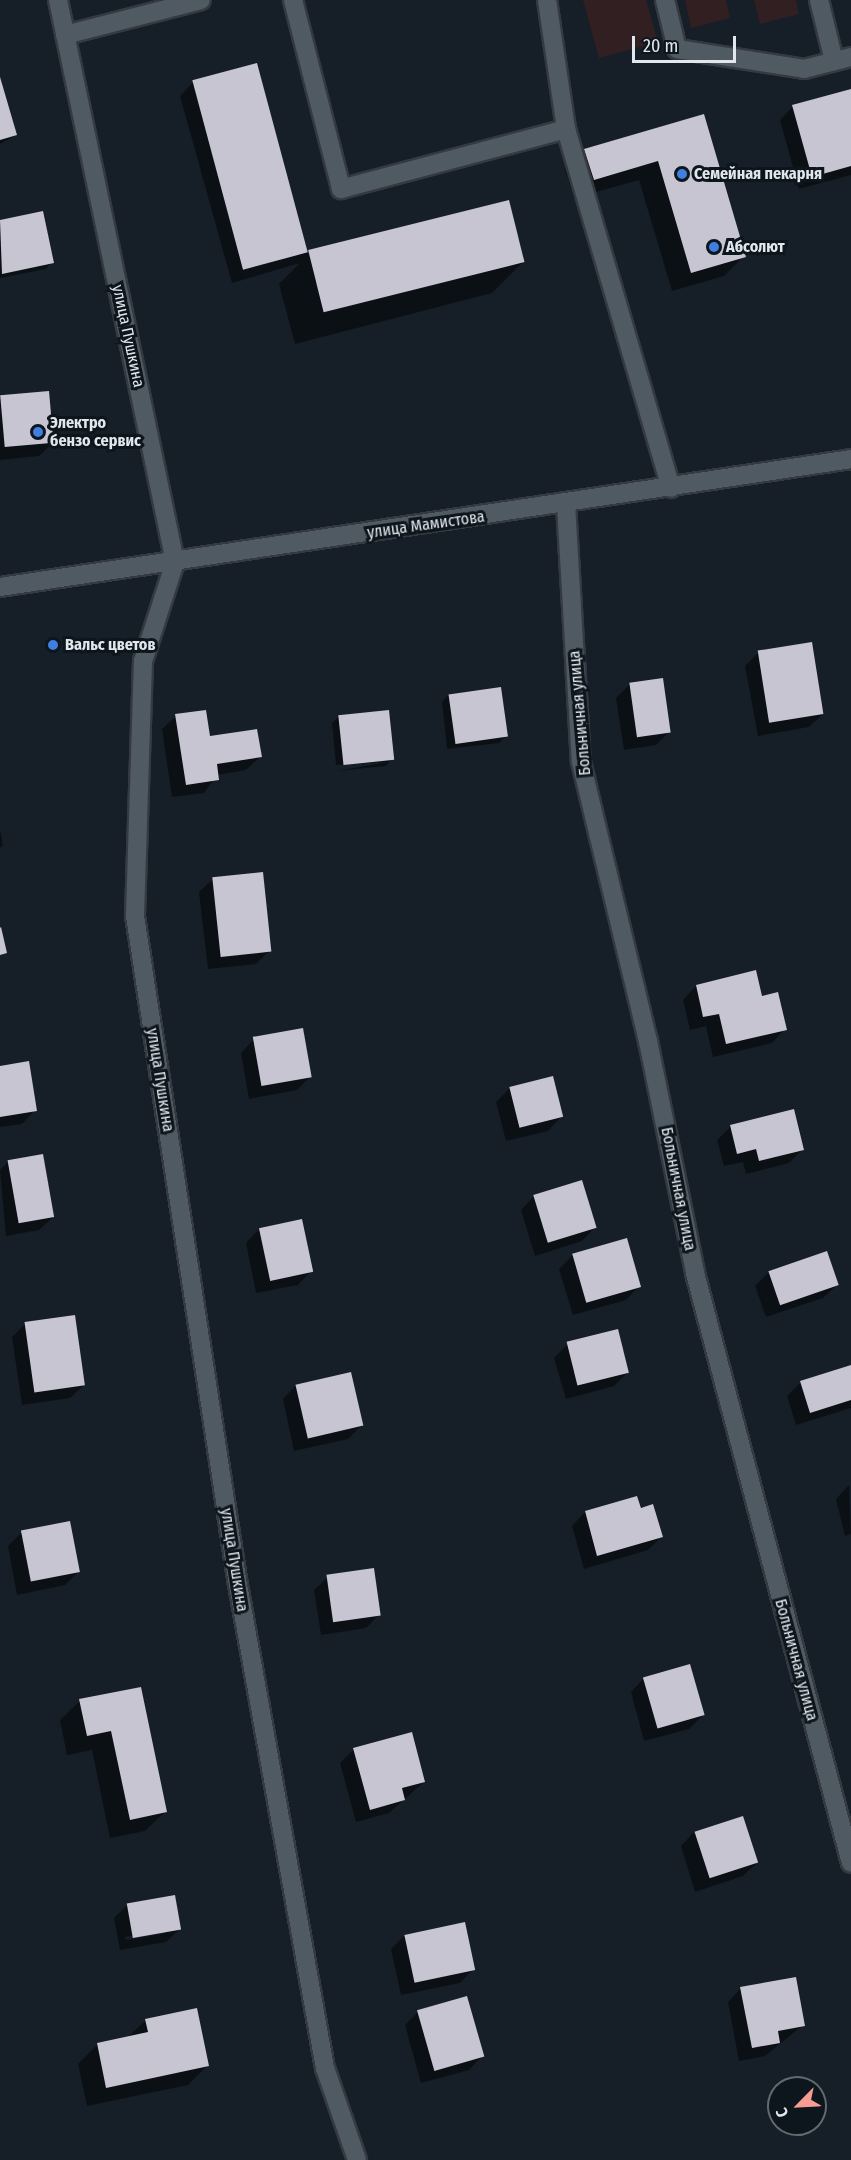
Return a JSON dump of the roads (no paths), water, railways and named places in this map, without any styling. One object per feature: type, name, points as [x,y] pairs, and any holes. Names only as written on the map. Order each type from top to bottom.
[{"type":"street","name":"улица Пушкина","points":[[58,0],[175,562],[142,661],[135,916],[237,1579],[324,2068],[357,2160]]},
{"type":"street","points":[[65,35],[201,0]]},
{"type":"street","points":[[293,0],[341,189],[566,129]]},
{"type":"street","points":[[547,0],[566,129],[671,488]]},
{"type":"street","points":[[665,0],[677,49],[804,69],[843,59],[819,0]]},
{"type":"street","name":"улица Мамистова","points":[[0,587],[566,504],[851,459]]},
{"type":"street","name":"Больничная улица","points":[[566,504],[581,762],[648,1041],[694,1273],[851,1863]]},
{"type":"place","name":"Семейная пекарня","points":[[682,174]]},
{"type":"place","name":"Абсолют","points":[[714,247]]},
{"type":"place","name":"Электро бензо сервис","points":[[38,432]]},
{"type":"place","name":"Вальс цветов","points":[[53,645]]}]
